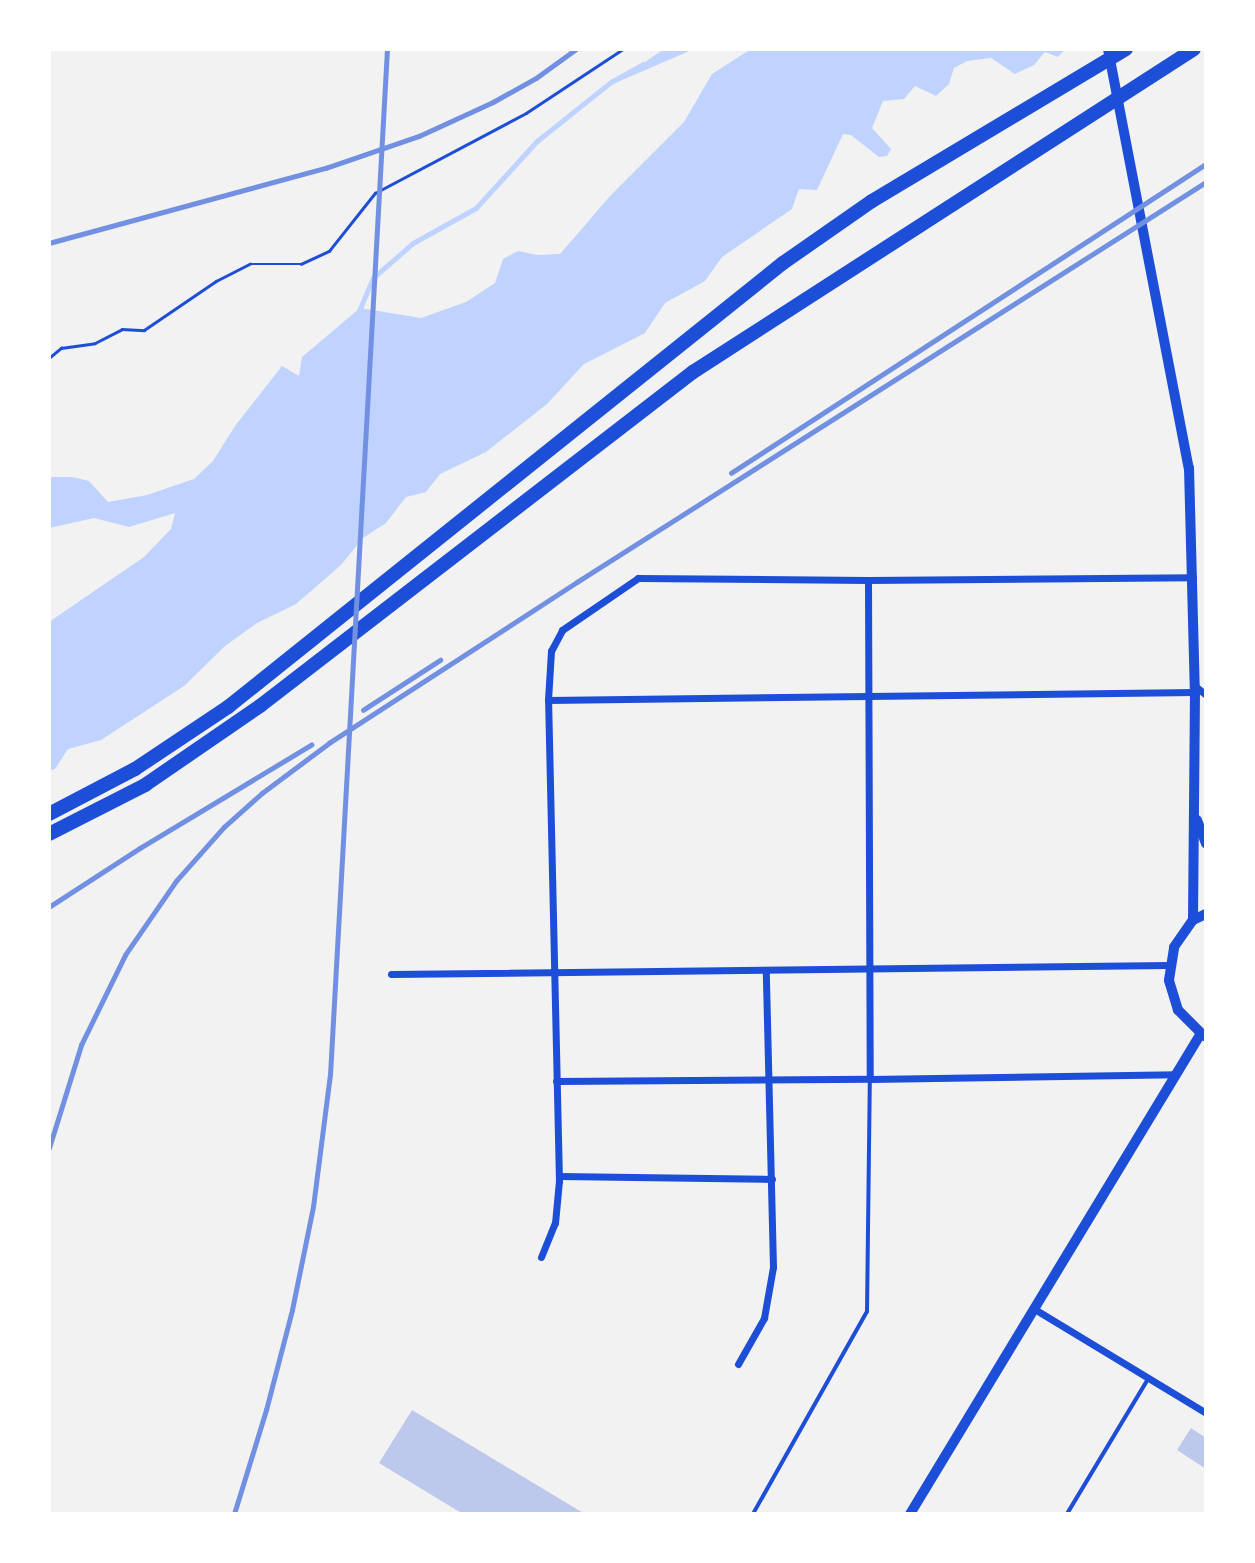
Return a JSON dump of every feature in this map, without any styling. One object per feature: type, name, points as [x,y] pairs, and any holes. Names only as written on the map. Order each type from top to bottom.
[{"type":"highway","points":[[49,814],[135,769],[228,707],[783,263],[883,194],[1126,49]]},
{"type":"highway","points":[[49,834],[145,785],[260,705],[693,372],[1194,49]]},
{"type":"street","points":[[1108,49],[1189,468],[1199,691],[1193,920]]},
{"type":"street","points":[[541,1257],[558,1210],[548,700],[551,651],[562,629],[638,578],[868,580],[1193,577]]},
{"type":"street","points":[[868,580],[872,968],[870,1079]]},
{"type":"street","points":[[548,700],[1199,691]]},
{"type":"street","points":[[1194,809],[1206,844]]},
{"type":"street","points":[[910,1514],[1177,1074],[1203,1036],[1187,1023],[1172,996],[1169,965],[1174,947],[1193,920],[1206,914]]},
{"type":"street","points":[[391,975],[1169,965]]},
{"type":"street","points":[[738,1364],[769,1302],[773,1268],[766,970]]},
{"type":"street","points":[[556,1081],[1177,1074]]},
{"type":"street","points":[[559,1176],[772,1179]]},
{"type":"street","points":[[1036,1310],[1206,1413]]},
{"type":"lane","points":[[752,1514],[867,1311],[870,1079]]},
{"type":"lane","points":[[1067,1514],[1148,1378]]},
{"type":"path","points":[[49,358],[61,348],[95,343],[122,329],[144,330],[206,287],[250,264],[301,264],[329,251],[375,193],[526,113],[623,49]]},
{"type":"water","points":[[664,49],[694,49],[613,84]]},
{"type":"water","points":[[751,49],[1065,49],[1058,57],[1045,52],[1034,65],[1015,74],[991,58],[967,61],[954,68],[949,84],[936,96],[915,86],[904,99],[883,101],[872,128],[891,149],[887,156],[879,157],[851,135],[843,134],[817,190],[799,189],[792,209],[722,257],[705,281],[665,303],[645,333],[584,364],[547,404],[486,452],[440,474],[426,492],[406,497],[386,523],[363,538],[341,565],[296,604],[257,623],[225,646],[184,686],[101,740],[68,749],[55,769],[49,771],[49,622],[144,557],[171,529],[175,513],[129,527],[94,518],[49,528],[49,477],[72,477],[89,481],[108,502],[147,495],[194,479],[213,461],[235,426],[282,366],[299,376],[302,357],[360,308],[421,318],[466,302],[495,283],[503,259],[518,251],[537,255],[560,254],[611,195],[684,122],[712,74]]},
{"type":"building","points":[[412,1410],[585,1514],[463,1514],[379,1463]]},
{"type":"building","points":[[1191,1428],[1206,1438],[1206,1469],[1177,1450]]},
{"type":"waterway","points":[[359,311],[373,278],[413,243],[476,208],[537,141],[611,82],[643,64]]},
{"type":"railway","points":[[234,1514],[266,1410],[292,1310],[313,1207],[330,1075],[387,49]]},
{"type":"railway","points":[[49,243],[326,168],[419,136],[493,102],[536,78],[576,49]]},
{"type":"railway","points":[[731,473],[1206,164]]},
{"type":"railway","points":[[49,1148],[81,1045],[125,955],[176,881],[224,827],[262,793],[329,743],[577,582],[1206,182]]},
{"type":"railway","points":[[363,710],[440,660]]},
{"type":"railway","points":[[49,907],[140,848],[311,745]]}]
